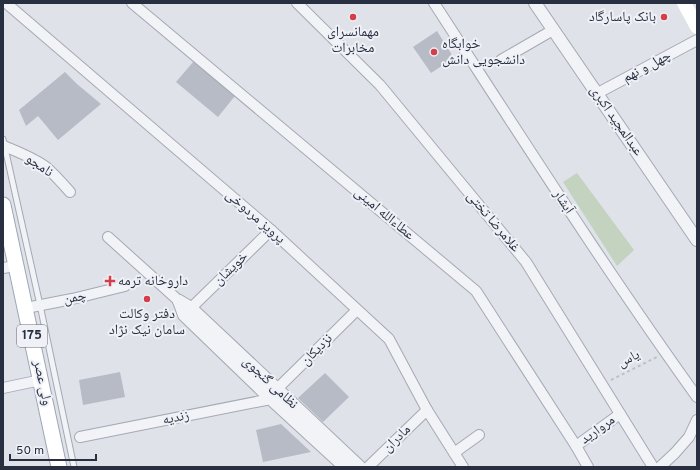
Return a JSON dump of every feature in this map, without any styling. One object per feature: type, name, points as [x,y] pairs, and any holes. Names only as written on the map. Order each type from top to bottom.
[{"type":"main road","points":[[684,3],[697,27]]},
{"type":"main road","name":"ولی عصر","points":[[4,213],[10,267],[33,307],[41,380],[59,467]]},
{"type":"street","name":"پرویز مردوخی","points":[[6,3],[271,230],[389,339],[427,410],[462,467]]},
{"type":"street","name":"عطاءالله امینی","points":[[132,3],[476,291],[588,467]]},
{"type":"street","name":"غلامرضا تختی","points":[[297,3],[380,85],[526,262],[653,467]]},
{"type":"street","name":"آبشار","points":[[434,3],[570,212],[697,398]]},
{"type":"street","name":"عبدالمجید اکبری","points":[[535,3],[697,240]]},
{"type":"street","points":[[501,60],[553,30]]},
{"type":"street","name":"چهل و نهم","points":[[596,94],[697,40]]},
{"type":"street","name":"نامجو","points":[[3,144],[46,167],[70,192]]},
{"type":"street","name":"خویشان","points":[[191,308],[271,230]]},
{"type":"street","name":"نظامی گنجوی","points":[[108,237],[179,301],[191,308],[345,467]]},
{"type":"street","name":"چمن","points":[[33,307],[125,286]]},
{"type":"street","name":"نظامی گنجوی","points":[[179,301],[184,315],[360,467]]},
{"type":"street","name":"نزدیکان","points":[[274,394],[357,310]]},
{"type":"street","points":[[3,388],[41,380]]},
{"type":"street","name":"زندیه","points":[[80,437],[274,394]]},
{"type":"street","name":"مادران","points":[[368,467],[427,410]]},
{"type":"street","name":"مروارید","points":[[576,446],[620,414]]},
{"type":"street","points":[[660,467],[675,454],[688,437],[697,420]]},
{"type":"street","points":[[454,453],[479,435]]},
{"type":"lane","points":[[3,144],[33,307],[74,467]]},
{"type":"path","name":"یاس","points":[[602,384],[665,353]]},
{"type":"green space","points":[[577,173],[634,250],[617,266],[563,182]]},
{"type":"building","name":"خوابگاه دانشجویی دانش","points":[[437,31],[454,58],[431,73],[413,47]]},
{"type":"building","points":[[194,61],[235,96],[218,117],[176,82]]},
{"type":"building","points":[[65,72],[101,104],[58,140],[38,116],[26,126],[19,110]]},
{"type":"building","points":[[120,372],[125,397],[83,405],[79,380]]},
{"type":"building","points":[[325,373],[349,397],[323,422],[298,398]]},
{"type":"building","points":[[281,424],[311,452],[263,462],[256,430]]},
{"type":"place","name":"مهمانسرای مخابرات","points":[[353,17]]},
{"type":"place","name":"بانک پاسارگاد","points":[[664,17]]},
{"type":"place","name":"خوابگاه دانشجویی دانش","points":[[434,52]]},
{"type":"place","name":"داروخانه ترمه","points":[[110,281]]},
{"type":"place","name":"دفتر وکالت سامان نیک نژاد","points":[[147,299]]}]
